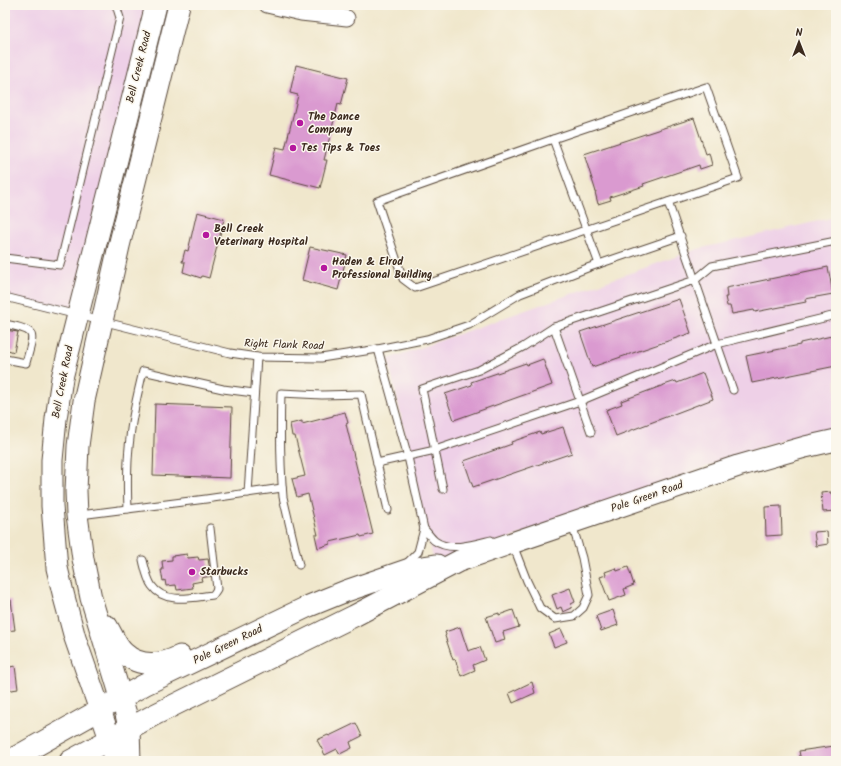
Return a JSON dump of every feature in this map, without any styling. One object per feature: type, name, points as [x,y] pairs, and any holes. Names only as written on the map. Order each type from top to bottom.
[{"type":"main road","name":"Bell Creek Road","points":[[114,761],[110,739],[75,638],[57,568],[52,506],[52,460],[62,378],[156,5]]},
{"type":"main road","name":"Bell Creek Road","points":[[130,761],[129,728],[122,697],[91,598],[83,559],[77,515],[77,468],[80,424],[86,394],[131,194],[179,5]]},
{"type":"main road","name":"Pole Green Road","points":[[70,761],[129,728],[354,616],[459,560],[510,537],[572,523],[764,458],[836,440]]},
{"type":"main road","name":"Pole Green Road","points":[[9,761],[144,685],[309,606],[410,569],[459,560]]},
{"type":"main road","points":[[91,598],[123,653],[141,662],[151,664],[163,663],[177,658],[243,626],[309,606]]},
{"type":"street","points":[[267,5],[301,14],[346,18]]},
{"type":"lane","points":[[5,258],[60,265],[120,18],[116,5]]},
{"type":"lane","points":[[706,87],[738,178],[668,202],[415,288],[403,279],[377,200],[706,87]]},
{"type":"lane","points":[[553,139],[599,264]]},
{"type":"lane","points":[[668,202],[733,390]]},
{"type":"lane","name":"Right Flank Road","points":[[5,297],[230,353],[257,357],[321,358],[427,339],[469,325],[520,294],[599,264],[681,236]]},
{"type":"lane","points":[[443,489],[422,389],[479,370],[524,347],[554,327],[695,280],[712,266],[836,241]]},
{"type":"lane","points":[[377,463],[435,450],[580,400],[717,344],[836,315]]},
{"type":"lane","points":[[5,324],[26,328],[31,332],[32,338],[26,363],[5,359]]},
{"type":"lane","points":[[554,327],[592,432]]},
{"type":"lane","points":[[378,348],[408,457],[424,529],[418,552],[410,561],[390,576]]},
{"type":"lane","points":[[248,493],[257,357]]},
{"type":"lane","points":[[128,509],[127,478],[130,438],[143,371],[223,389],[254,393]]},
{"type":"lane","points":[[299,565],[282,488],[280,431],[282,393],[322,395],[362,394],[388,510]]},
{"type":"lane","points":[[77,515],[282,488]]},
{"type":"lane","points":[[424,529],[436,542],[448,546],[479,543],[510,537],[527,581],[540,608],[555,619],[574,616],[583,608],[589,595],[582,558],[572,523]]},
{"type":"lane","points":[[143,560],[151,586],[158,593],[164,596],[180,598],[213,595],[217,589],[210,528]]},
{"type":"shaded area","points":[[5,5],[156,5],[78,315],[5,297]]},
{"type":"shaded area","points":[[836,217],[836,429],[780,440],[436,565],[433,558],[388,359],[698,249]]},
{"type":"building","points":[[296,65],[348,78],[341,105],[338,104],[324,160],[327,160],[320,188],[269,175],[276,147],[285,149],[298,95],[290,93]]},
{"type":"building","points":[[694,118],[706,154],[709,153],[712,165],[700,169],[699,165],[643,184],[644,186],[610,197],[611,200],[598,204],[596,192],[584,154]]},
{"type":"building","name":"Bell Creek Veterinary Hospital","points":[[197,212],[224,219],[209,278],[202,276],[201,278],[183,272],[185,262],[182,262],[185,250],[188,251]]},
{"type":"building","name":"Haden & Elrod Professional Building","points":[[310,247],[347,255],[338,290],[302,280]]},
{"type":"building","points":[[828,267],[833,294],[805,299],[806,302],[755,312],[754,310],[732,314],[730,306],[727,306],[725,297],[727,297],[726,288]]},
{"type":"building","points":[[679,299],[691,333],[592,367],[580,332]]},
{"type":"building","points":[[5,330],[18,332],[14,352],[5,349]]},
{"type":"building","points":[[836,335],[836,366],[752,383],[746,356],[800,345],[800,343]]},
{"type":"building","points":[[543,359],[552,385],[454,420],[445,394],[472,385],[471,382],[526,363],[527,365]]},
{"type":"building","points":[[703,373],[713,399],[616,436],[606,410],[622,404],[621,401],[664,385],[676,381],[677,383]]},
{"type":"building","points":[[155,404],[232,407],[230,478],[153,475]]},
{"type":"building","points":[[345,412],[348,423],[346,424],[373,534],[361,537],[360,535],[330,542],[330,544],[318,548],[315,535],[318,535],[308,494],[297,497],[292,479],[305,476],[295,436],[292,436],[290,424],[302,421],[302,424]]},
{"type":"building","points":[[563,427],[572,453],[473,487],[464,461],[512,444],[511,442],[540,432],[541,434]]},
{"type":"building","points":[[831,492],[831,494],[836,494],[836,511],[823,512],[821,493]]},
{"type":"building","points":[[781,506],[782,535],[766,536],[765,507]]},
{"type":"building","points":[[827,531],[828,544],[816,546],[814,532]]},
{"type":"building","name":"Starbucks","points":[[187,554],[188,558],[198,557],[199,560],[208,559],[211,576],[201,578],[202,581],[192,583],[193,588],[177,590],[176,585],[166,586],[165,580],[163,581],[161,570],[163,570],[162,561],[172,560],[172,556]]},
{"type":"building","points":[[628,567],[634,585],[624,589],[626,595],[609,601],[600,577],[606,575],[605,572],[616,568],[617,571]]},
{"type":"building","points":[[570,588],[575,602],[571,604],[572,608],[563,612],[561,607],[557,609],[552,595]]},
{"type":"building","points":[[5,600],[11,600],[15,630],[5,631]]},
{"type":"building","points":[[513,610],[519,627],[503,632],[505,640],[495,643],[486,617],[499,613],[499,615]]},
{"type":"building","points":[[613,610],[618,625],[601,631],[596,616]]},
{"type":"building","points":[[460,627],[468,651],[480,647],[485,660],[473,665],[475,670],[461,676],[455,659],[453,660],[445,636],[445,632]]},
{"type":"building","points":[[561,629],[567,642],[554,647],[549,634]]},
{"type":"building","points":[[15,666],[18,689],[5,691],[5,668]]},
{"type":"building","points":[[532,682],[535,693],[513,703],[509,693]]},
{"type":"building","points":[[356,723],[362,736],[350,742],[352,748],[340,754],[337,749],[325,755],[317,740]]},
{"type":"building","points":[[834,746],[836,761],[801,761],[799,751]]},
{"type":"place","name":"The Dance Company","points":[[300,123]]},
{"type":"place","name":"Tes Tips & Toes","points":[[293,148]]},
{"type":"place","name":"Bell Creek Veterinary Hospital","points":[[206,235]]},
{"type":"place","name":"Haden & Elrod Professional Building","points":[[324,268]]},
{"type":"place","name":"Starbucks","points":[[192,572]]}]
